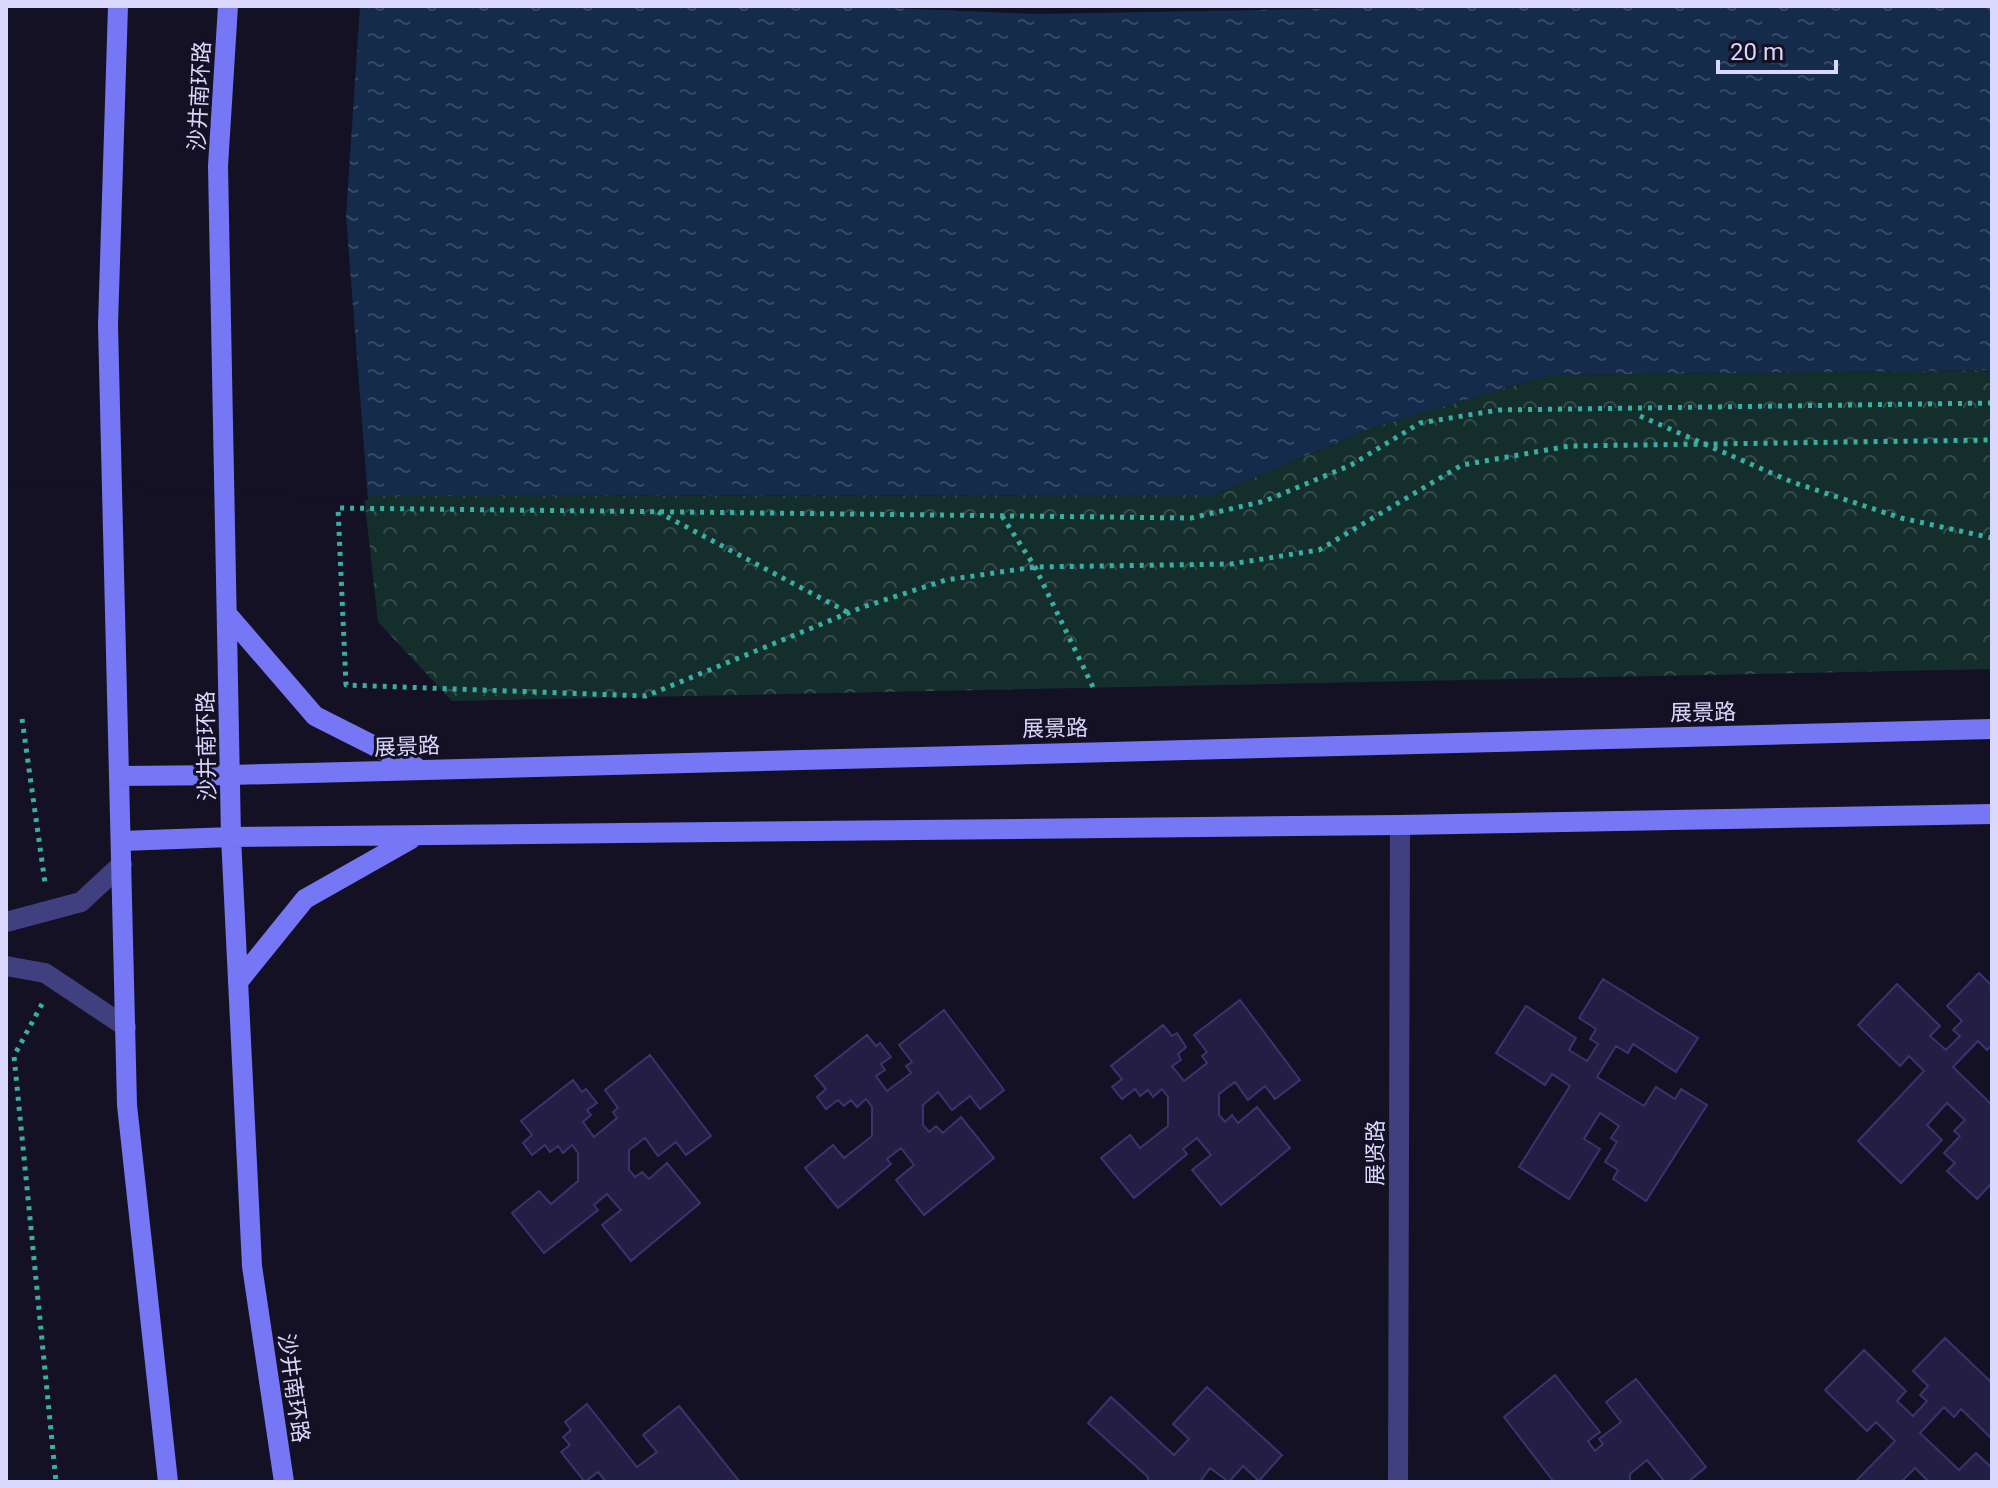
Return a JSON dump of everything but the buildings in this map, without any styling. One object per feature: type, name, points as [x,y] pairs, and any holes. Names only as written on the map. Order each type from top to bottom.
[{"type":"main road","points":[[118,6],[108,325],[127,1105],[168,1482]]},
{"type":"main road","name":"沙井南环路","points":[[228,6],[218,166],[231,837],[252,1266],[284,1482]]},
{"type":"main road","points":[[227,614],[315,716],[420,769]]},
{"type":"main road","name":"展景路","points":[[119,776],[1992,729]]},
{"type":"main road","points":[[122,841],[231,837],[1400,825],[1992,814]]},
{"type":"main road","points":[[238,982],[305,899],[415,837]]},
{"type":"street","name":"展贤路","points":[[1398,1482],[1400,825]]},
{"type":"street","points":[[6,922],[81,902],[122,864]]},
{"type":"street","points":[[6,966],[45,973],[126,1027]]},
{"type":"path","points":[[1992,403],[1499,410],[1420,423],[1351,465],[1265,501],[1191,518],[338,508],[346,685],[646,696],[848,613],[946,580],[1035,567],[1231,564],[1319,550],[1462,465],[1569,446],[1992,440]]},
{"type":"path","points":[[1640,416],[1792,482],[1901,518],[1992,538]]},
{"type":"path","points":[[656,511],[848,613]]},
{"type":"path","points":[[1001,515],[1035,567],[1093,687]]},
{"type":"path","points":[[22,719],[47,890],[46,913]]},
{"type":"path","points":[[45,973],[44,1001],[14,1056],[56,1482]]},
{"type":"green space","points":[[1992,370],[1992,669],[452,701],[378,622],[364,496],[1213,495],[1371,428],[1550,375]]},
{"type":"water","points":[[6,6],[842,6],[1037,14],[1481,6],[1992,6],[1992,370],[1550,375],[1371,428],[1213,495],[364,496]]},
{"type":"pier","points":[[6,6],[360,6],[346,216],[368,500],[6,481]]}]
